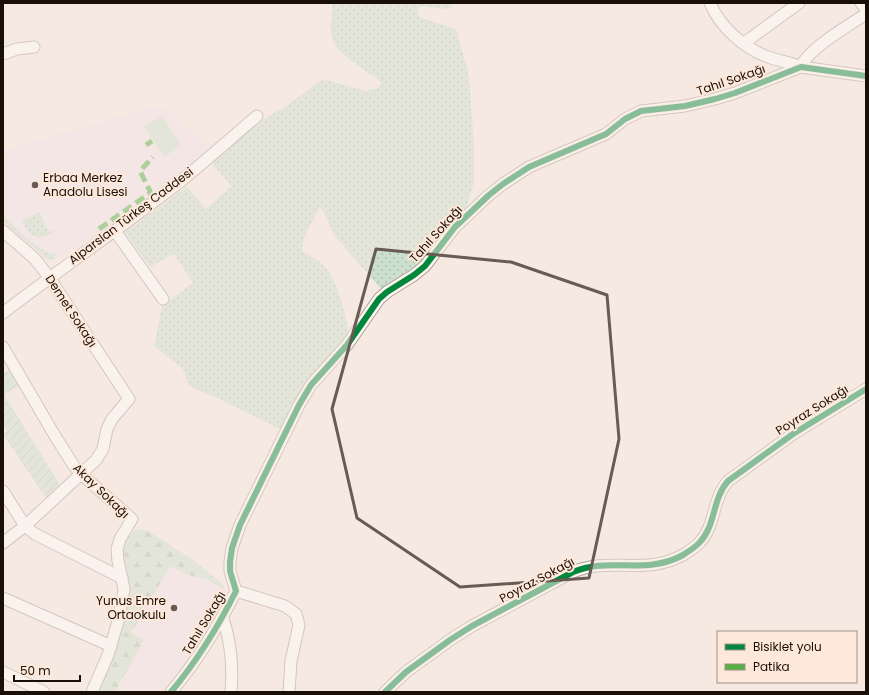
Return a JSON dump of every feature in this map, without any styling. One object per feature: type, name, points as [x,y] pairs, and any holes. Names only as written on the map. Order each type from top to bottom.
[{"type":"street","points":[[710,3],[716,15],[724,25],[744,43],[764,55],[801,67],[803,61],[807,57],[866,14]]},
{"type":"street","points":[[744,43],[799,3]]},
{"type":"street","points":[[861,3],[866,9]]},
{"type":"street","points":[[3,54],[17,49],[34,47]]},
{"type":"street","name":"Tahıl Sokağı","points":[[171,692],[223,618],[236,591],[230,571],[230,562],[232,548],[240,525],[299,405],[311,385],[347,345],[379,299],[425,266],[455,227],[483,200],[502,184],[530,166],[606,134],[625,119],[641,111],[685,106],[715,99],[735,93],[801,67],[866,76]]},
{"type":"street","name":"Alparslan Türkeş Caddesi","points":[[3,313],[49,277],[177,184],[256,116]]},
{"type":"street","name":"Demet Sokağı","points":[[3,231],[35,259],[49,277],[129,400],[112,419],[107,430],[103,449],[96,460],[81,474]]},
{"type":"street","points":[[114,231],[163,299]]},
{"type":"street","name":"Akay Sokağı","points":[[3,347],[74,466],[132,519],[120,539],[117,549],[124,589],[118,625],[92,692]]},
{"type":"street","name":"Poyraz Sokağı","points":[[385,692],[412,668],[455,636],[573,572],[594,565],[650,566],[676,558],[689,552],[700,542],[706,533],[711,522],[718,495],[728,481],[793,434],[866,389]]},
{"type":"street","points":[[3,543],[25,526],[81,474]]},
{"type":"street","points":[[3,491],[25,526],[43,539],[122,578]]},
{"type":"street","points":[[236,591],[285,606],[296,614],[299,625],[291,661],[289,692]]},
{"type":"street","points":[[3,598],[111,646]]},
{"type":"street","points":[[223,618],[229,636],[231,649],[233,668],[231,692]]},
{"type":"street","points":[[3,672],[44,692]]},
{"type":"highlighted area","points":[[376,249],[511,262],[607,295],[619,439],[589,578],[460,587],[357,518],[332,409]]},
{"type":"shaded area","points":[[161,105],[210,148],[171,180],[105,229],[54,260],[47,259],[3,221],[3,150]]},
{"type":"shaded area","name":"Yunus Emre Ortaokulu","points":[[137,529],[148,531],[211,574],[220,582],[226,591],[226,597],[221,611],[180,671],[163,692],[96,692],[106,670],[129,536]]},
{"type":"green space","points":[[333,3],[454,3],[447,9],[423,6],[419,7],[418,13],[421,18],[453,28],[457,32],[469,76],[474,145],[474,181],[467,209],[414,271],[382,290],[334,235],[322,210],[320,208],[318,210],[304,238],[302,249],[320,262],[331,274],[341,300],[349,336],[282,430],[213,396],[189,386],[183,369],[154,346],[162,306],[193,283],[174,254],[150,267],[125,232],[187,187],[206,209],[231,186],[210,161],[267,117],[286,106],[320,81],[327,80],[366,91],[378,88],[381,83],[379,80],[345,56],[333,41],[331,25]]},
{"type":"green space","points":[[162,116],[181,145],[164,157],[144,127]]},
{"type":"green space","points":[[39,212],[48,231],[52,230],[54,232],[44,237],[35,237],[32,235],[22,221]]},
{"type":"green space","points":[[3,216],[34,244],[41,249],[55,254],[54,260],[47,259],[3,221]]},
{"type":"green space","points":[[9,370],[19,386],[4,394],[60,485],[46,498],[3,434],[7,431],[3,425],[3,374]]},
{"type":"green space","points":[[137,529],[148,531],[193,560],[220,582],[226,591],[208,580],[186,574],[170,566],[131,633],[144,640],[115,692],[96,692],[106,670],[124,568],[123,551],[125,542]]},
{"type":"marked path","points":[[146,145],[152,141]]},
{"type":"marked path","points":[[99,229],[150,193],[140,171],[153,157]]},
{"type":"cycle path","points":[[171,692],[190,668],[222,618],[236,591],[230,571],[230,562],[232,548],[240,525],[299,405],[311,385],[347,345],[379,299],[425,266],[455,227],[489,195],[529,167],[606,134],[625,119],[641,111],[685,106],[715,99],[735,93],[801,67],[866,76]]},
{"type":"cycle path","points":[[385,692],[406,672],[450,640],[472,626],[573,572],[600,566],[655,564],[669,561],[683,555],[696,546],[705,535],[712,520],[719,496],[728,481],[793,434],[866,389]]},
{"type":"place","name":"Erbaa Merkez Anadolu Lisesi","points":[[35,185]]},
{"type":"place","name":"Yunus Emre Ortaokulu","points":[[174,608]]}]
